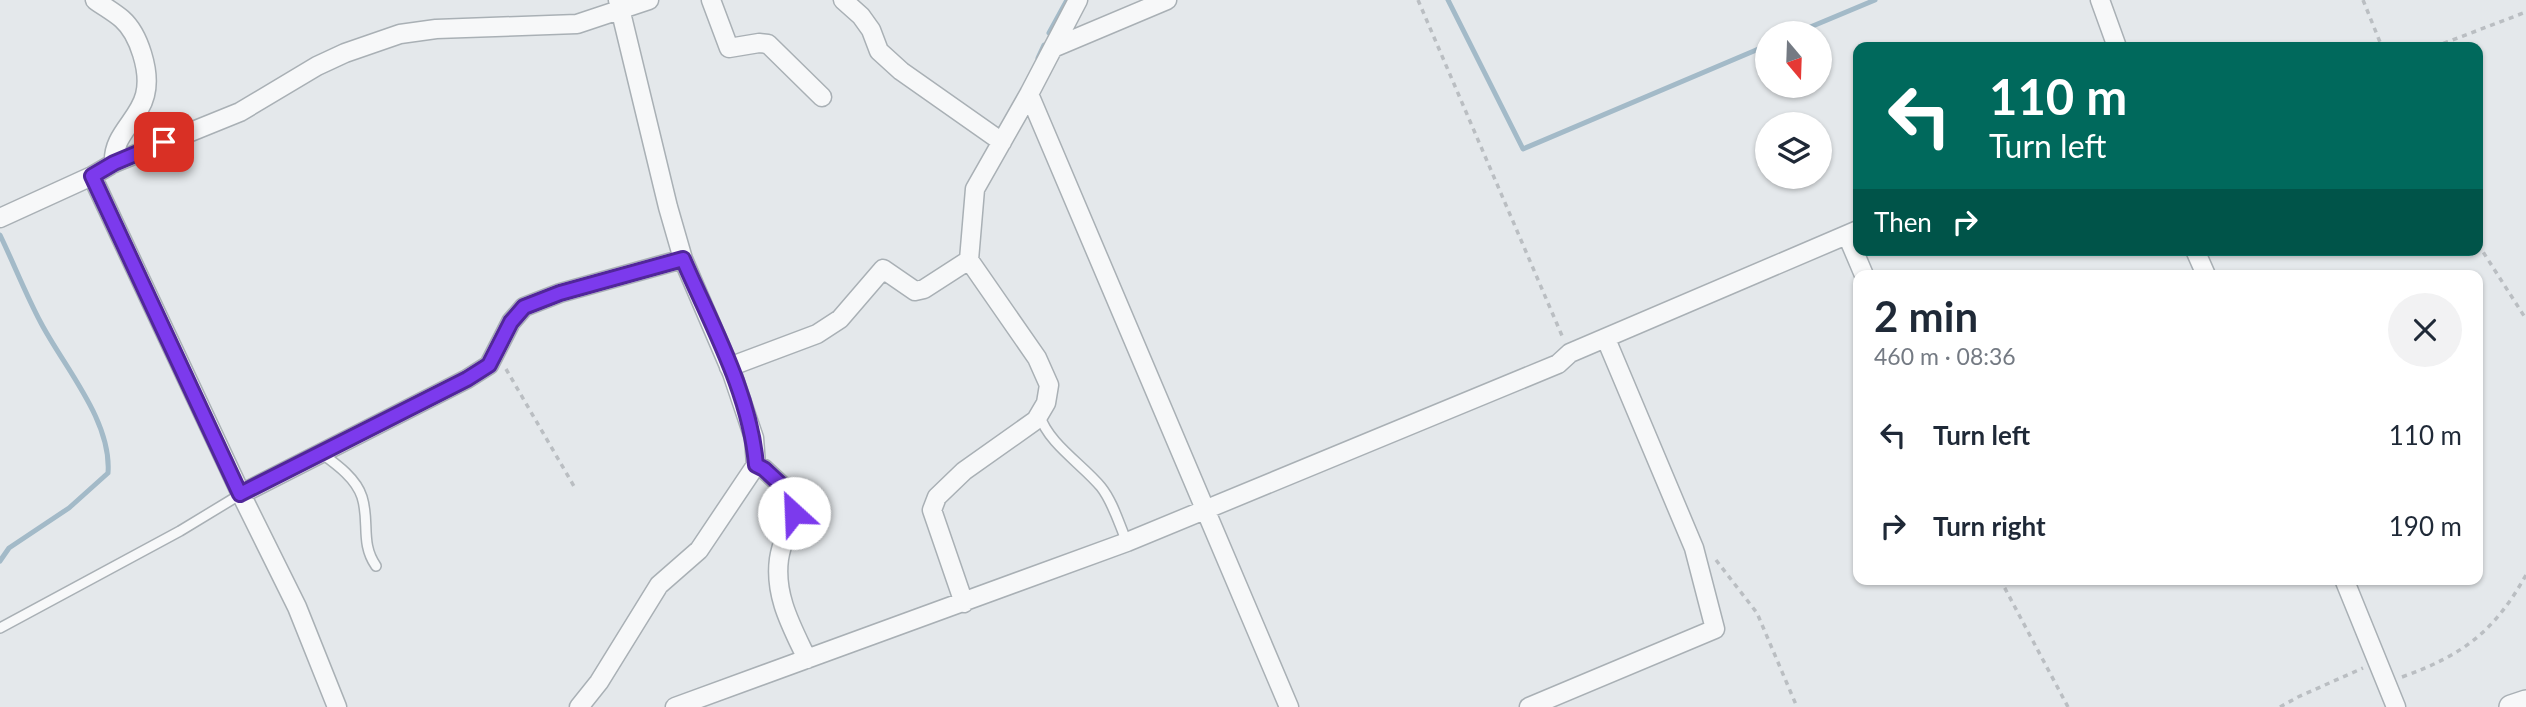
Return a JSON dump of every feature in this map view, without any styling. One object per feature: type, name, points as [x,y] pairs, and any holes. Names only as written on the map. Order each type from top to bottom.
[{"type":"street","points":[[95,0],[122,19],[134,33],[146,70],[145,95],[113,150],[114,163]]},
{"type":"street","points":[[0,218],[92,176],[114,163],[240,112],[317,66],[345,53],[400,34],[436,29],[577,24],[620,5],[649,0]]},
{"type":"street","points":[[711,0],[729,48],[768,44],[822,97]]},
{"type":"street","points":[[843,0],[861,16],[879,51],[901,71],[1002,142]]},
{"type":"street","points":[[964,603],[932,510],[937,497],[964,471],[1036,420],[1046,403],[1049,385],[1037,358],[969,260],[975,189],[1078,0]]},
{"type":"street","points":[[1053,48],[1167,0]]},
{"type":"street","points":[[2099,0],[2115,42]]},
{"type":"street","points":[[579,707],[599,682],[659,585],[699,550],[756,465],[754,438],[729,367],[683,259],[620,5]]},
{"type":"street","points":[[1029,94],[1289,707]]},
{"type":"street","points":[[92,176],[240,494],[297,607],[335,706]]},
{"type":"street","points":[[674,707],[964,603],[1207,510],[1558,364],[1570,353],[1853,233]]},
{"type":"street","points":[[240,494],[467,379],[489,365],[511,322],[524,307],[560,293],[683,259]]},
{"type":"street","points":[[729,367],[817,334],[840,319],[883,269],[915,291],[924,289],[969,260]]},
{"type":"street","points":[[1530,707],[1715,629],[1694,548],[1606,339]]},
{"type":"street","points":[[756,465],[792,495],[794,513],[779,558],[778,583],[783,606],[807,659]]},
{"type":"street","points":[[2346,585],[2396,707]]},
{"type":"street","points":[[2511,707],[2526,702]]},
{"type":"lane","points":[[1039,415],[1042,425],[1051,436],[1103,490],[1127,542]]},
{"type":"lane","points":[[321,453],[354,481],[362,495],[367,554],[376,566]]},
{"type":"lane","points":[[0,628],[180,531],[240,494]]},
{"type":"path","points":[[1418,0],[1570,353]]},
{"type":"path","points":[[2363,0],[2380,42]]},
{"type":"path","points":[[2447,42],[2526,12]]},
{"type":"path","points":[[2483,252],[2526,319]]},
{"type":"path","points":[[494,355],[508,371],[575,488]]},
{"type":"path","points":[[1715,559],[1757,613],[1797,707]]},
{"type":"path","points":[[2386,682],[2451,657],[2485,632],[2511,602],[2526,575]]},
{"type":"path","points":[[2003,585],[2067,707]]},
{"type":"path","points":[[2280,707],[2378,662]]},
{"type":"waterway","points":[[1049,33],[1067,0]]},
{"type":"waterway","points":[[1448,0],[1523,149],[1755,51]]},
{"type":"waterway","points":[[1825,21],[1875,0]]},
{"type":"waterway","points":[[1038,58],[1044,45]]},
{"type":"waterway","points":[[0,235],[41,323],[95,414],[107,453],[108,473],[69,508],[9,548],[0,561]]},
{"type":"route","points":[[164,142],[114,163],[92,176],[240,494],[467,379],[489,365],[511,322],[524,307],[560,293],[683,259],[732,373],[754,438],[756,465],[792,495],[794,513]]}]
